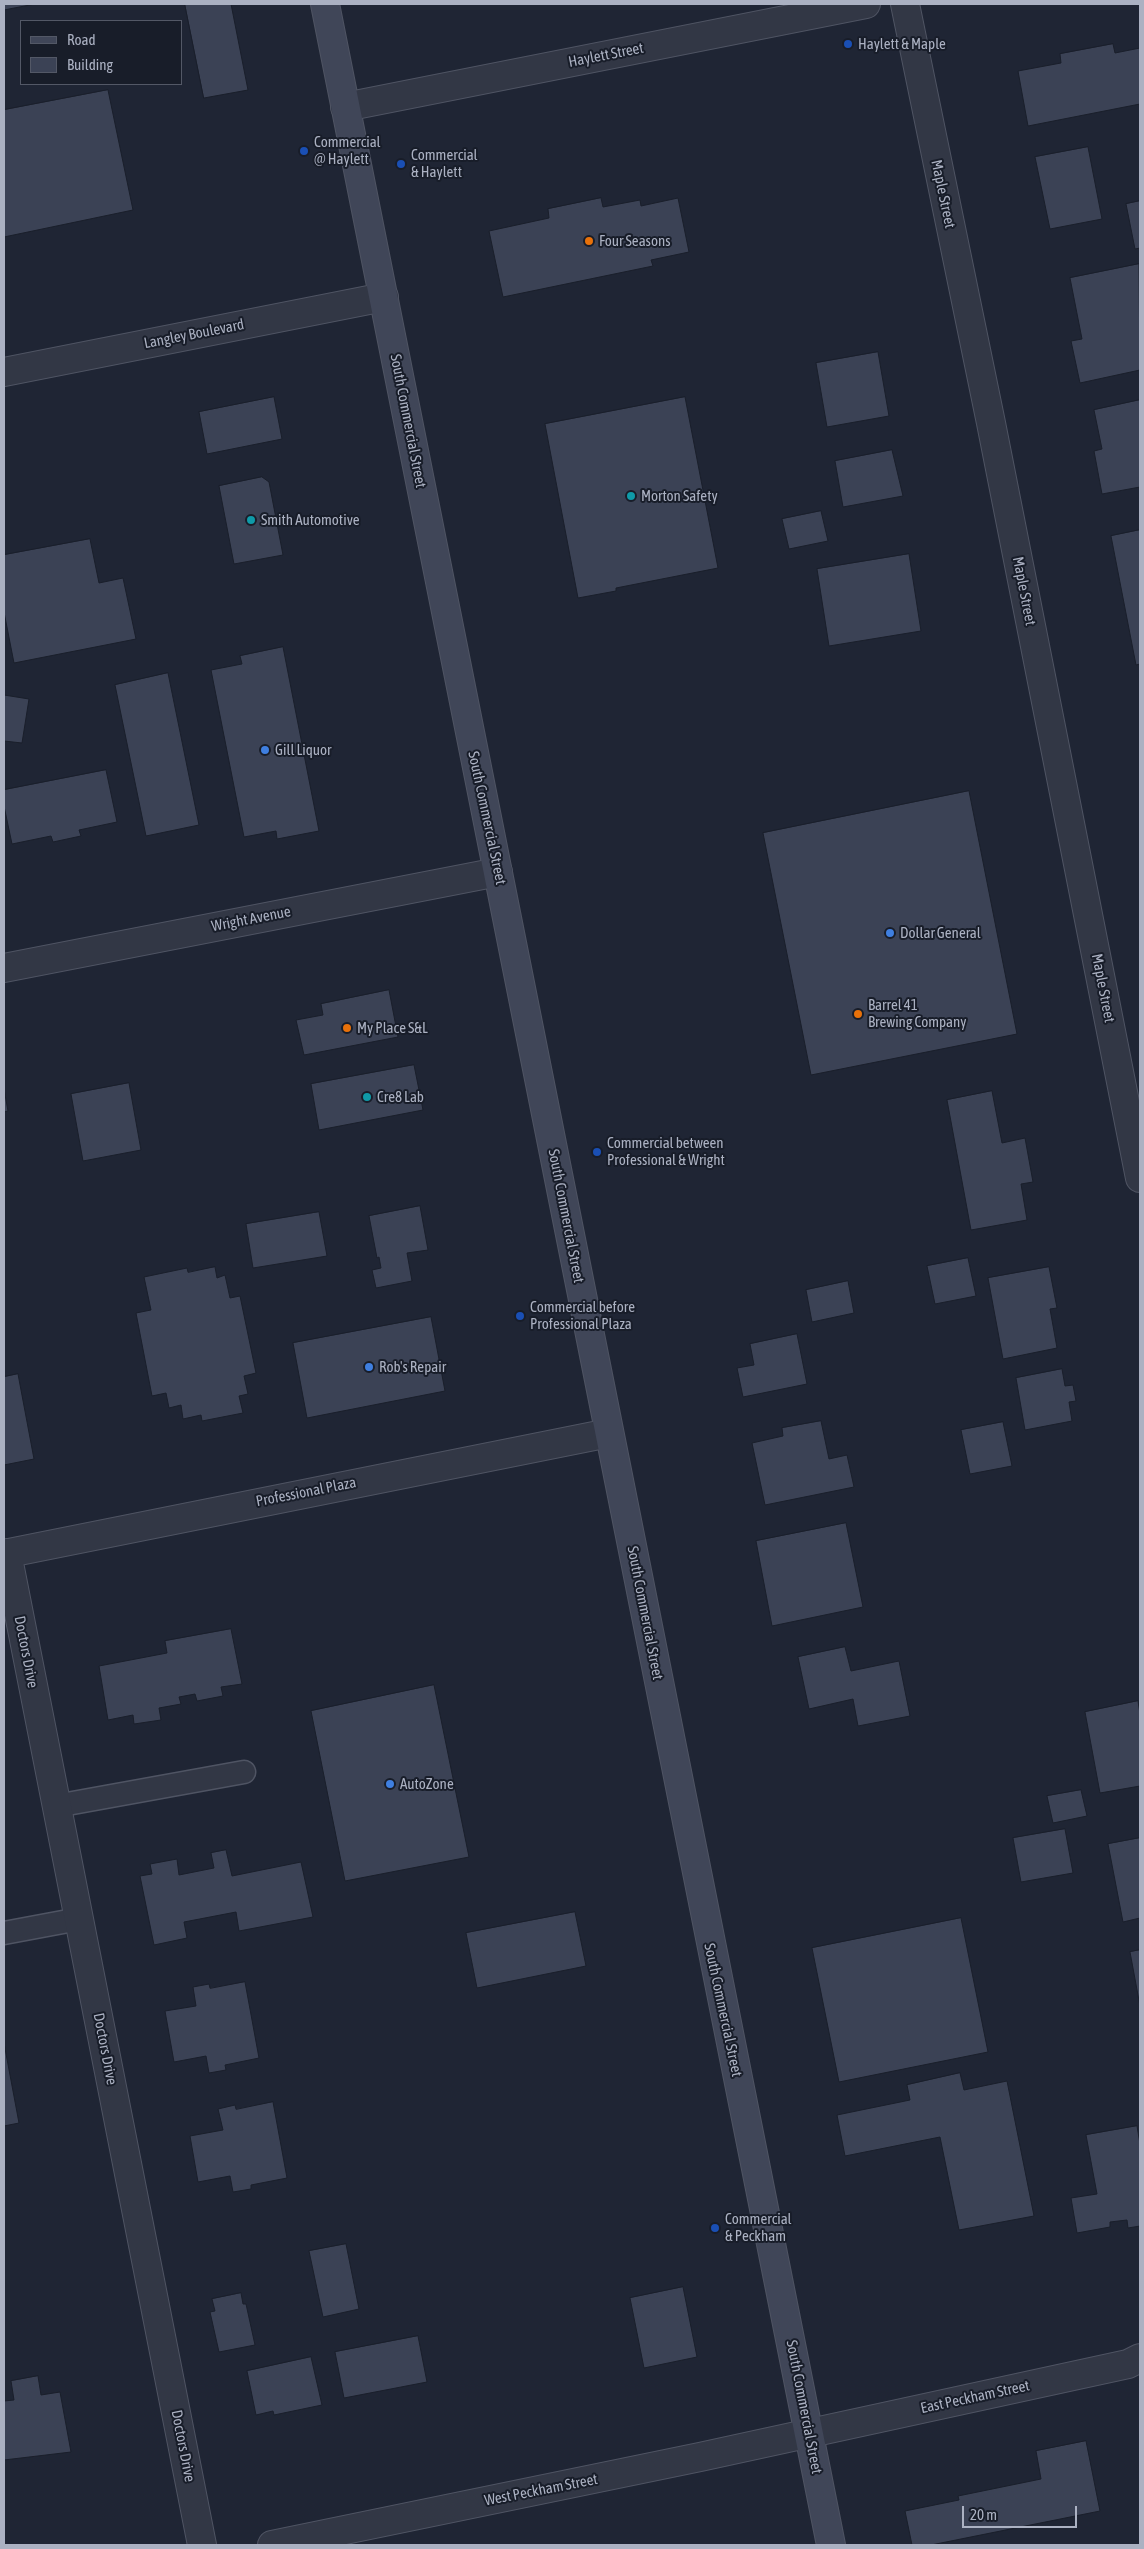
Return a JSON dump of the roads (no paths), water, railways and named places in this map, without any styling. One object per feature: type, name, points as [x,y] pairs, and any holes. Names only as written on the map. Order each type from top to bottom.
[{"type":"main road","name":"South Commercial Street","points":[[325,4],[705,1920],[810,2433],[831,2545]]},
{"type":"street","name":"Haylett Street","points":[[345,106],[866,4]]},
{"type":"street","name":"Maple Street","points":[[904,4],[993,432],[1140,1178]]},
{"type":"street","name":"Langley Boulevard","points":[[4,372],[384,297]]},
{"type":"street","name":"Wright Avenue","points":[[4,968],[498,872]]},
{"type":"street","name":"Professional Plaza","points":[[5,1553],[609,1433]]},
{"type":"street","name":"Doctors Drive","points":[[5,1553],[202,2545]]},
{"type":"street","name":"East Peckham Street","points":[[810,2433],[1128,2364],[1140,2358]]},
{"type":"street","name":"West Peckham Street","points":[[272,2545],[810,2433]]},
{"type":"lane","points":[[56,1806],[244,1772]]},
{"type":"lane","points":[[4,1933],[79,1919]]},
{"type":"place","name":"Haylett & Maple","points":[[848,44]]},
{"type":"place","name":"Commercial @ Haylett","points":[[304,151]]},
{"type":"place","name":"Commercial & Haylett","points":[[401,164]]},
{"type":"place","name":"Four Seasons","points":[[589,241]]},
{"type":"place","name":"Morton Safety","points":[[631,496]]},
{"type":"place","name":"Smith Automotive","points":[[251,520]]},
{"type":"place","name":"Gill Liquor","points":[[265,750]]},
{"type":"place","name":"Dollar General","points":[[890,933]]},
{"type":"place","name":"Barrel 41 Brewing Company","points":[[858,1014]]},
{"type":"place","name":"My Place S&L","points":[[347,1028]]},
{"type":"place","name":"Cre8 Lab","points":[[367,1097]]},
{"type":"place","name":"Commercial between Professional & Wright","points":[[597,1152]]},
{"type":"place","name":"Commercial before Professional Plaza","points":[[520,1316]]},
{"type":"place","name":"Rob's Repair","points":[[369,1367]]},
{"type":"place","name":"AutoZone","points":[[390,1784]]},
{"type":"place","name":"Commercial & Peckham","points":[[715,2228]]}]
